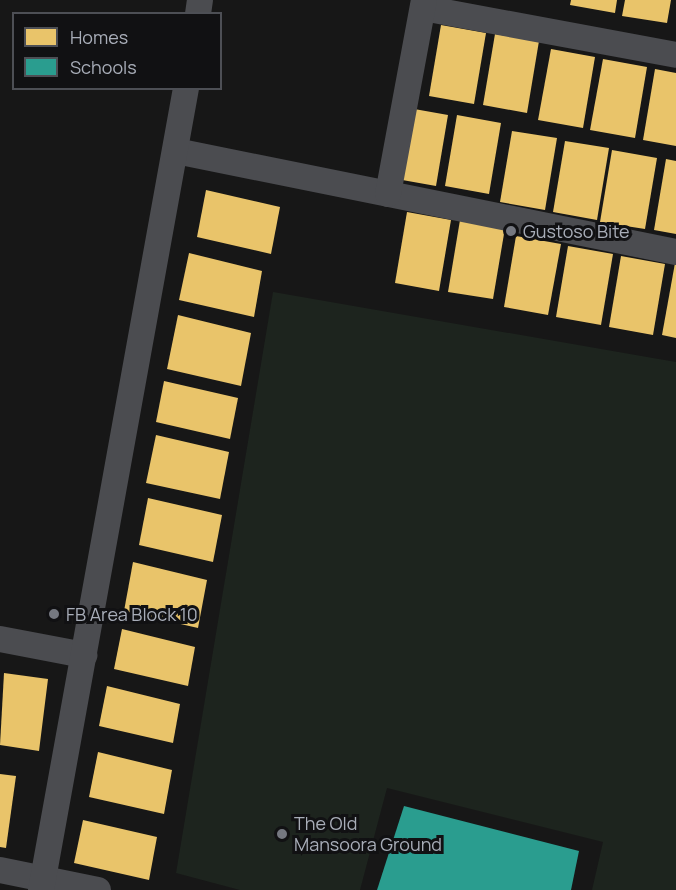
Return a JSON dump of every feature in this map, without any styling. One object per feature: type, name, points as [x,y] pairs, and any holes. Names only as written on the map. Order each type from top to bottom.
[{"type":"street","points":[[388,194],[424,4],[676,55]]},
{"type":"street","points":[[42,884],[186,90]]},
{"type":"street","points":[[176,151],[676,252]]},
{"type":"street","points":[[0,639],[84,655]]},
{"type":"street","points":[[0,870],[42,884],[98,890]]},
{"type":"shaded area","points":[[273,292],[676,362],[676,890],[592,890],[603,842],[387,788],[360,890],[240,890],[176,873]]},
{"type":"building: Homes","points":[[571,0],[617,0],[615,13],[570,5]]},
{"type":"building: Homes","points":[[625,0],[671,0],[667,23],[622,16]]},
{"type":"building: Homes","points":[[441,25],[486,33],[474,104],[429,96]]},
{"type":"building: Homes","points":[[495,34],[539,41],[527,113],[483,105]]},
{"type":"building: Homes","points":[[551,49],[595,57],[583,128],[538,120]]},
{"type":"building: Homes","points":[[603,59],[647,67],[635,138],[590,130]]},
{"type":"building: Homes","points":[[655,69],[676,73],[676,146],[643,140]]},
{"type":"building: Homes","points":[[403,107],[448,115],[436,186],[391,178]]},
{"type":"building: Homes","points":[[457,115],[501,123],[489,194],[445,186]]},
{"type":"building: Homes","points":[[512,131],[557,138],[545,210],[500,202]]},
{"type":"building: Homes","points":[[565,141],[609,148],[597,220],[553,212]]},
{"type":"building: Homes","points":[[612,150],[657,158],[645,229],[600,222]]},
{"type":"building: Homes","points":[[666,159],[676,161],[676,234],[654,230]]},
{"type":"building: Homes","points":[[206,190],[280,207],[271,254],[197,237]]},
{"type":"building: Homes","points":[[407,212],[451,220],[439,291],[395,283]]},
{"type":"building: Homes","points":[[460,220],[505,228],[493,299],[448,292]]},
{"type":"building: Homes","points":[[516,236],[561,244],[548,315],[504,307]]},
{"type":"building: Homes","points":[[568,246],[613,254],[601,325],[556,317]]},
{"type":"building: Homes","points":[[189,253],[262,271],[254,317],[179,300]]},
{"type":"building: Homes","points":[[621,256],[665,264],[653,335],[609,327]]},
{"type":"building: Homes","points":[[676,263],[676,338],[662,335]]},
{"type":"building: Homes","points":[[178,315],[251,333],[241,386],[167,369]]},
{"type":"building: Homes","points":[[164,381],[238,398],[230,439],[156,422]]},
{"type":"building: Homes","points":[[156,435],[229,452],[220,499],[146,483]]},
{"type":"building: Homes","points":[[148,498],[222,515],[213,562],[139,545]]},
{"type":"building: Homes","points":[[133,562],[207,580],[198,628],[124,611]]},
{"type":"building: Homes","points":[[122,629],[195,647],[188,686],[114,669]]},
{"type":"building: Homes","points":[[4,673],[48,679],[39,751],[0,745]]},
{"type":"building: Homes","points":[[107,686],[180,704],[173,743],[99,726]]},
{"type":"building: Homes","points":[[98,752],[172,770],[164,814],[89,797]]},
{"type":"building: Homes","points":[[0,774],[16,776],[6,848],[0,847]]},
{"type":"building: Homes","points":[[83,820],[157,837],[149,880],[74,863]]},
{"type":"building: Schools","points":[[404,806],[579,851],[571,890],[377,890]]},
{"type":"place","name":"Gustoso Bite","points":[[511,231]]},
{"type":"place","name":"FB Area Block 10","points":[[54,614]]},
{"type":"place","name":"The Old Mansoora Ground","points":[[282,834]]}]
